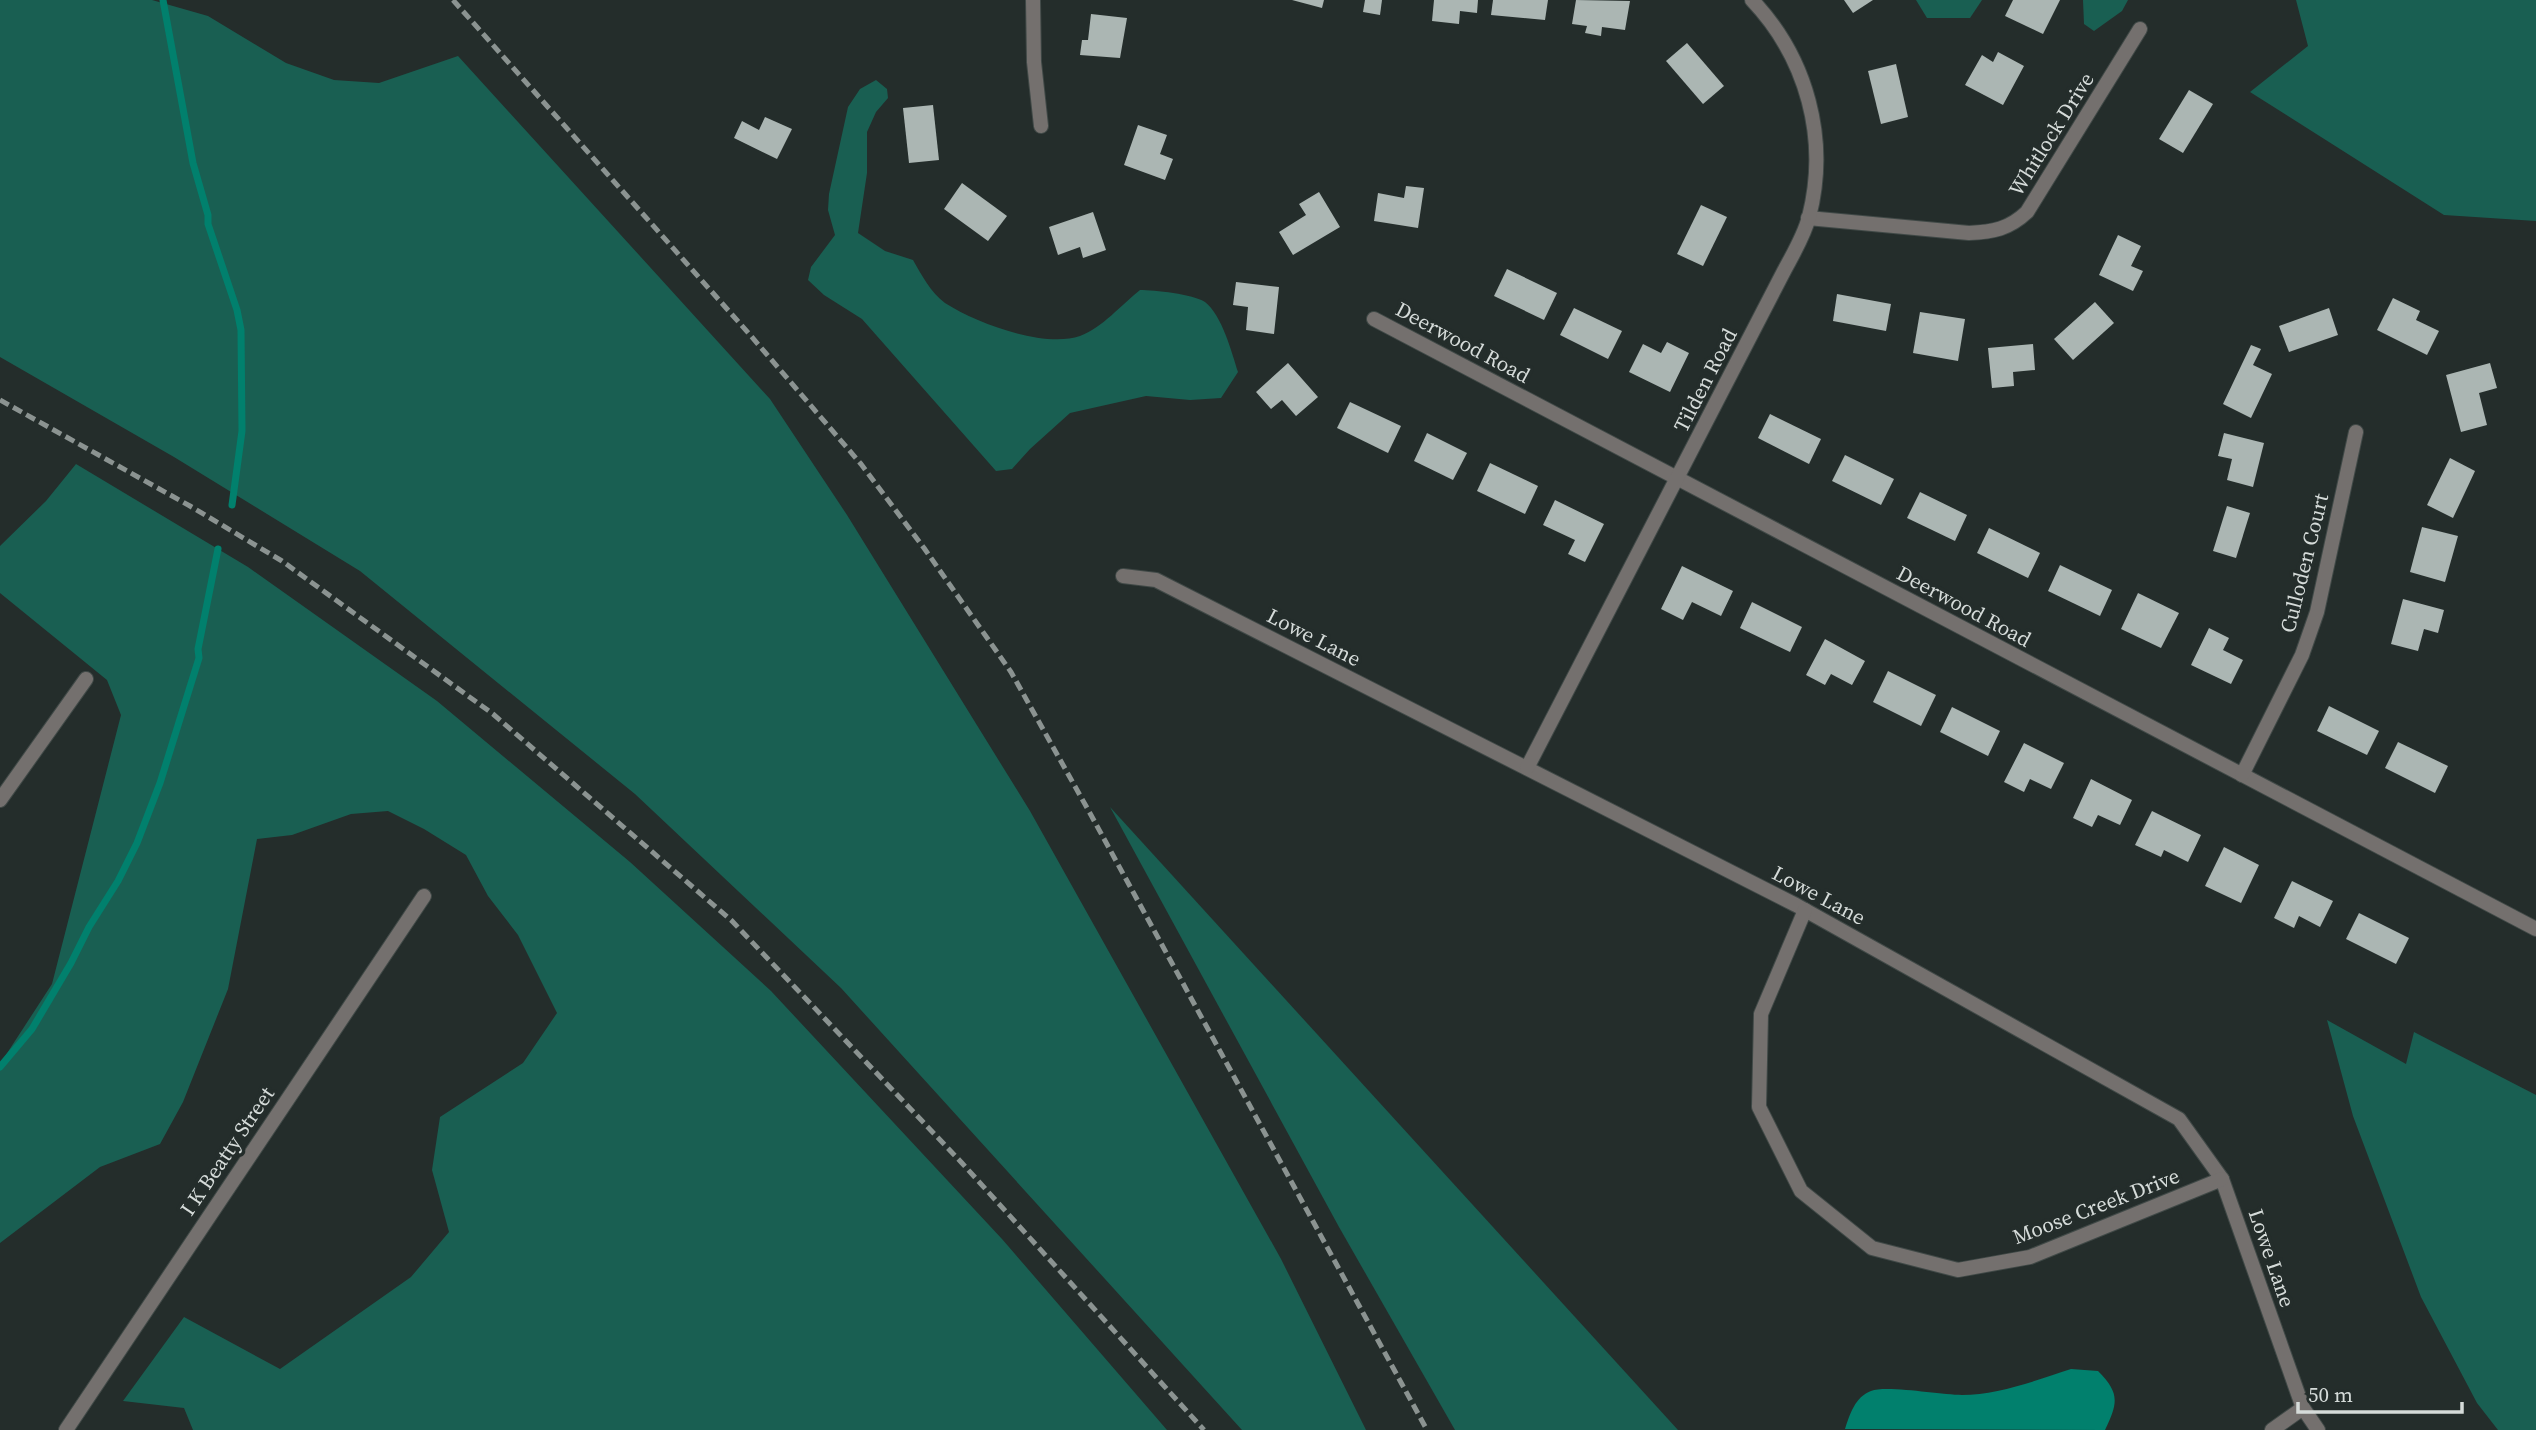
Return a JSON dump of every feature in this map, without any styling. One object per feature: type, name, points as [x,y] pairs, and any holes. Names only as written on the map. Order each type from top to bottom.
[{"type":"street","points":[[1033,0],[1034,62],[1041,126]]},
{"type":"street","name":"Tilden Road","points":[[1527,768],[1784,271],[1808,218],[1815,185],[1816,144],[1807,88],[1788,48],[1752,0]]},
{"type":"street","name":"Whitlock Drive","points":[[1808,218],[1969,233],[1996,231],[2015,224],[2027,212],[2140,29]]},
{"type":"street","name":"Deerwood Road","points":[[1374,319],[2536,929]]},
{"type":"street","name":"Culloden Court","points":[[2242,775],[2302,655],[2317,612],[2356,432]]},
{"type":"street","name":"Lowe Lane","points":[[1123,576],[1156,580],[1805,910],[2179,1119],[2222,1179],[2303,1408],[2318,1430]]},
{"type":"street","points":[[0,800],[86,679]]},
{"type":"street","name":"I K Beatty Street","points":[[66,1430],[424,896]]},
{"type":"street","name":"Moose Creek Drive","points":[[1805,910],[1761,1014],[1759,1107],[1801,1191],[1872,1248],[1958,1270],[2030,1257],[2222,1179]]},
{"type":"street","points":[[2272,1430],[2303,1408]]},
{"type":"shaded area","points":[[0,0],[152,0],[208,16],[286,63],[334,80],[379,83],[458,56],[770,399],[847,515],[1030,811],[1281,1259],[1366,1430],[1242,1430],[841,988],[635,794],[360,571],[174,457],[0,357]]},
{"type":"shaded area","points":[[1916,0],[1982,0],[1970,18],[1927,18]]},
{"type":"shaded area","points":[[2083,0],[2128,0],[2122,11],[2094,31],[2084,24]]},
{"type":"shaded area","points":[[2296,0],[2536,0],[2536,221],[2444,215],[2250,92],[2308,46]]},
{"type":"shaded area","points":[[876,80],[887,89],[888,98],[876,112],[867,132],[867,173],[858,233],[885,251],[913,260],[931,289],[945,303],[993,326],[1030,336],[1065,339],[1080,336],[1104,322],[1140,290],[1199,299],[1211,308],[1221,325],[1238,372],[1221,398],[1190,400],[1146,396],[1070,413],[1012,469],[996,471],[862,319],[824,295],[808,280],[811,267],[835,235],[828,210],[829,194],[848,107],[860,89]]},
{"type":"shaded area","points":[[76,464],[248,567],[437,701],[630,862],[771,991],[1002,1239],[1167,1430],[193,1430],[184,1408],[123,1401],[184,1317],[280,1369],[411,1277],[449,1232],[432,1170],[440,1117],[523,1063],[557,1013],[518,935],[488,896],[466,855],[424,829],[388,811],[351,814],[292,835],[257,839],[228,989],[183,1102],[160,1144],[100,1167],[0,1243],[0,1064],[52,984],[121,715],[107,680],[0,593],[0,546],[46,501]]},
{"type":"shaded area","points":[[1110,807],[1678,1430],[1455,1430],[1339,1227]]},
{"type":"shaded area","points":[[2327,1020],[2406,1064],[2414,1032],[2536,1095],[2536,1430],[2498,1430],[2477,1403],[2421,1297],[2353,1116]]},
{"type":"shaded area","points":[[2071,1369],[2098,1371],[2110,1386],[2115,1399],[2105,1430],[1845,1429],[1857,1402],[1871,1391],[1889,1389],[1952,1395],[1975,1394],[2017,1386]]},
{"type":"building","points":[[1292,0],[1324,0],[1322,8]]},
{"type":"building","points":[[1365,0],[1382,0],[1380,15],[1363,12]]},
{"type":"building","points":[[1434,0],[1478,0],[1477,13],[1460,11],[1459,24],[1432,21]]},
{"type":"building","points":[[1493,0],[1548,0],[1545,20],[1491,15]]},
{"type":"building","points":[[1576,0],[1630,1],[1625,30],[1602,27],[1601,36],[1585,33],[1587,26],[1572,24]]},
{"type":"building","points":[[1844,0],[1873,0],[1853,13]]},
{"type":"building","points":[[2013,0],[2060,0],[2043,34],[2005,16]]},
{"type":"building","points":[[1091,14],[1127,18],[1120,58],[1080,55],[1082,40],[1088,40]]},
{"type":"building","points":[[1687,43],[1724,86],[1703,104],[1666,61]]},
{"type":"building","points":[[1998,52],[2024,66],[2003,105],[1965,85],[1982,55],[1993,62]]},
{"type":"building","points":[[1896,64],[1908,117],[1881,124],[1868,71]]},
{"type":"building","points":[[2189,90],[2213,104],[2183,153],[2159,139]]},
{"type":"building","points":[[933,105],[939,160],[909,163],[903,108]]},
{"type":"building","points":[[765,117],[792,129],[777,159],[734,138],[742,121],[759,130]]},
{"type":"building","points":[[1138,125],[1167,135],[1160,154],[1173,159],[1165,180],[1124,165]]},
{"type":"building","points":[[962,183],[1007,216],[988,241],[944,209]]},
{"type":"building","points":[[1406,186],[1424,188],[1418,228],[1374,221],[1378,193],[1404,198]]},
{"type":"building","points":[[1319,192],[1340,227],[1293,255],[1279,232],[1306,215],[1299,204]]},
{"type":"building","points":[[1701,205],[1727,217],[1703,266],[1677,254]]},
{"type":"building","points":[[1093,212],[1106,250],[1083,258],[1080,247],[1058,255],[1049,227]]},
{"type":"building","points":[[2118,235],[2141,246],[2131,266],[2143,271],[2133,291],[2099,275]]},
{"type":"building","points":[[1507,269],[1557,293],[1544,320],[1494,296]]},
{"type":"building","points":[[1236,282],[1279,287],[1274,334],[1246,330],[1248,307],[1233,305]]},
{"type":"building","points":[[1837,294],[1891,304],[1886,331],[1833,321]]},
{"type":"building","points":[[2393,298],[2420,311],[2416,320],[2439,331],[2427,355],[2377,330]]},
{"type":"building","points":[[2095,302],[2114,323],[2073,360],[2054,339]]},
{"type":"building","points":[[1574,308],[1622,331],[1608,359],[1560,335]]},
{"type":"building","points":[[2329,308],[2338,335],[2289,352],[2279,326]]},
{"type":"building","points":[[1920,312],[1965,319],[1958,361],[1913,353]]},
{"type":"building","points":[[1667,342],[1689,353],[1670,392],[1629,372],[1643,344],[1661,353]]},
{"type":"building","points":[[2033,344],[2035,370],[2013,372],[2014,386],[1992,388],[1988,348]]},
{"type":"building","points":[[2251,345],[2261,349],[2253,365],[2272,374],[2251,418],[2223,404]]},
{"type":"building","points":[[1288,363],[1318,397],[1296,416],[1282,400],[1271,409],[1256,392]]},
{"type":"building","points":[[2490,363],[2497,388],[2479,393],[2487,425],[2461,432],[2446,375]]},
{"type":"building","points":[[1350,402],[1401,426],[1388,453],[1337,428]]},
{"type":"building","points":[[1770,414],[1821,439],[1809,464],[1758,438]]},
{"type":"building","points":[[1427,433],[1467,453],[1453,480],[1414,461]]},
{"type":"building","points":[[2224,433],[2264,443],[2253,487],[2227,480],[2232,459],[2218,456]]},
{"type":"building","points":[[1845,455],[1894,479],[1881,505],[1832,481]]},
{"type":"building","points":[[2450,458],[2475,471],[2453,518],[2427,505]]},
{"type":"building","points":[[1490,463],[1538,486],[1525,514],[1477,491]]},
{"type":"building","points":[[1920,492],[1967,515],[1955,541],[1907,518]]},
{"type":"building","points":[[1555,500],[1604,524],[1585,562],[1568,554],[1575,540],[1543,525]]},
{"type":"building","points":[[2227,506],[2250,513],[2236,558],[2213,551]]},
{"type":"building","points":[[2422,527],[2458,536],[2445,582],[2410,572]]},
{"type":"building","points":[[1989,528],[2040,553],[2028,578],[1977,553]]},
{"type":"building","points":[[2060,565],[2112,590],[2100,616],[2048,591]]},
{"type":"building","points":[[1682,566],[1733,591],[1721,616],[1692,602],[1683,620],[1661,609]]},
{"type":"building","points":[[2138,593],[2179,613],[2161,648],[2121,629]]},
{"type":"building","points":[[2403,599],[2444,610],[2438,633],[2424,629],[2418,651],[2391,644]]},
{"type":"building","points":[[1752,602],[1802,627],[1790,652],[1740,628]]},
{"type":"building","points":[[2209,628],[2229,638],[2223,650],[2243,660],[2231,684],[2191,665]]},
{"type":"building","points":[[1825,639],[1865,661],[1852,685],[1831,674],[1825,685],[1806,675]]},
{"type":"building","points":[[1888,671],[1936,695],[1921,726],[1873,702]]},
{"type":"building","points":[[2329,706],[2379,731],[2367,755],[2317,731]]},
{"type":"building","points":[[1952,707],[2000,731],[1988,756],[1940,732]]},
{"type":"building","points":[[2398,742],[2448,766],[2435,793],[2385,768]]},
{"type":"building","points":[[2024,743],[2064,763],[2051,789],[2030,779],[2024,792],[2004,782]]},
{"type":"building","points":[[2091,779],[2132,800],[2120,825],[2098,815],[2092,827],[2073,818]]},
{"type":"building","points":[[2152,811],[2201,835],[2188,862],[2164,850],[2161,857],[2135,845]]},
{"type":"building","points":[[2224,847],[2259,865],[2241,903],[2205,886]]},
{"type":"building","points":[[2292,881],[2333,901],[2320,927],[2299,916],[2294,928],[2274,918]]},
{"type":"building","points":[[2359,913],[2409,938],[2396,964],[2346,939]]},
{"type":"waterway","points":[[163,0],[193,163],[208,215],[208,224],[237,310],[241,330],[242,431],[232,505]]},
{"type":"waterway","points":[[0,1067],[32,1029],[118,881],[137,843],[160,783],[199,658],[198,649],[218,549]]},
{"type":"railway","points":[[453,0],[861,464],[1011,672],[1427,1430]]},
{"type":"railway","points":[[0,400],[190,506],[282,561],[493,714],[732,921],[961,1162],[1204,1430]]}]
